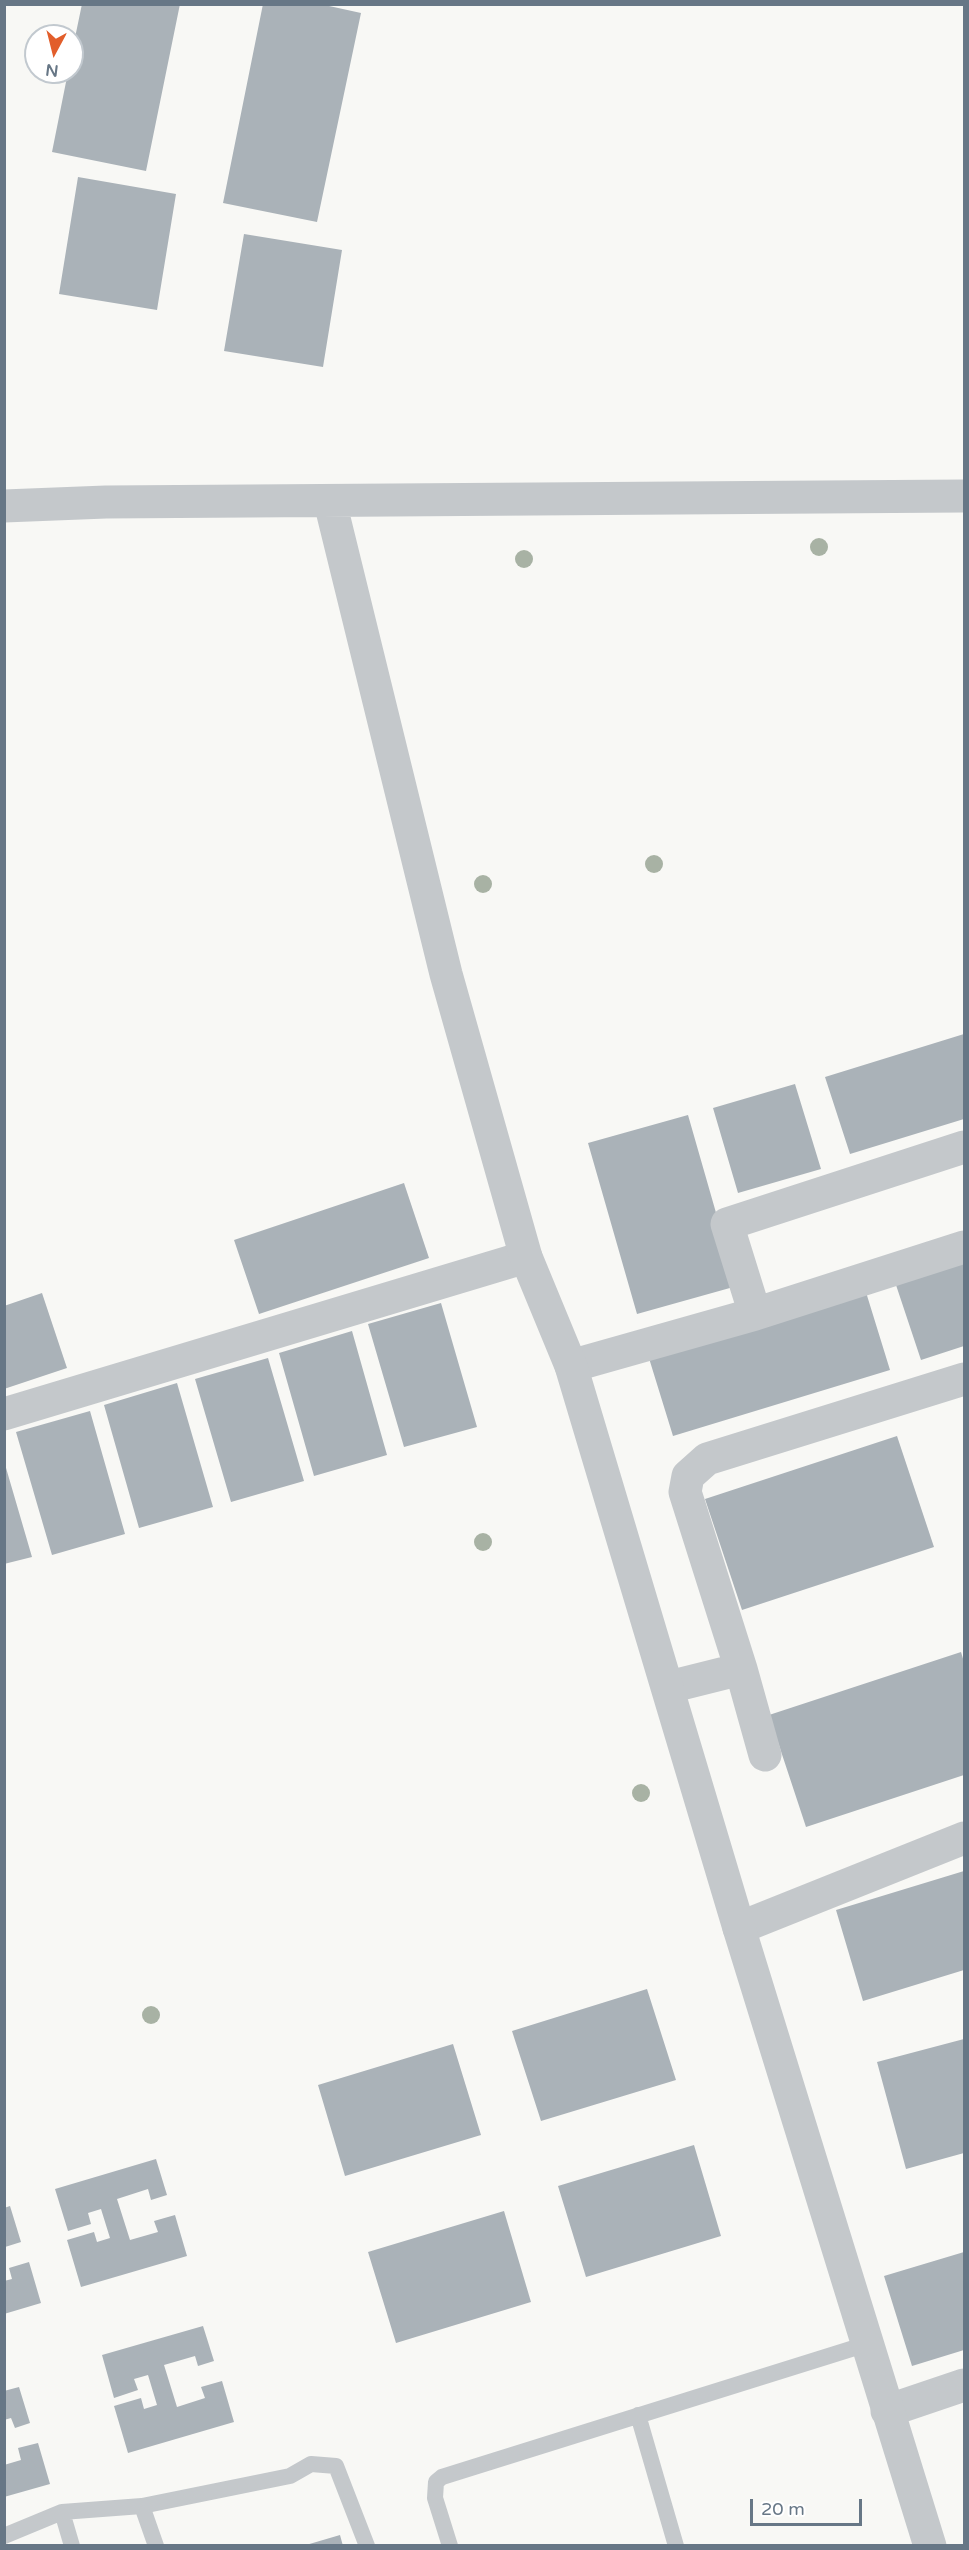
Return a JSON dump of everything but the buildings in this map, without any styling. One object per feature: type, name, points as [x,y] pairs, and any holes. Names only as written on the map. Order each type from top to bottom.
[{"type":"street","points":[[4,506],[106,502],[964,496]]},
{"type":"street","points":[[330,502],[446,974],[526,1257],[572,1366],[739,1928],[930,2546]]},
{"type":"street","points":[[754,1314],[727,1224],[964,1147]]},
{"type":"street","points":[[572,1366],[754,1314],[964,1247]]},
{"type":"street","points":[[4,1414],[526,1257]]},
{"type":"street","points":[[765,1755],[685,1492],[688,1476],[707,1459],[964,1378]]},
{"type":"street","points":[[669,1687],[741,1670]]},
{"type":"street","points":[[739,1928],[964,1838]]},
{"type":"street","points":[[887,2411],[964,2385]]},
{"type":"lane","points":[[450,2546],[435,2498],[436,2482],[442,2477],[867,2344]]},
{"type":"lane","points":[[638,2415],[676,2546]]},
{"type":"lane","points":[[4,2536],[62,2512],[142,2506],[290,2476],[311,2464],[336,2466],[367,2546]]},
{"type":"lane","points":[[142,2506],[156,2546]]},
{"type":"lane","points":[[62,2512],[72,2546]]}]
